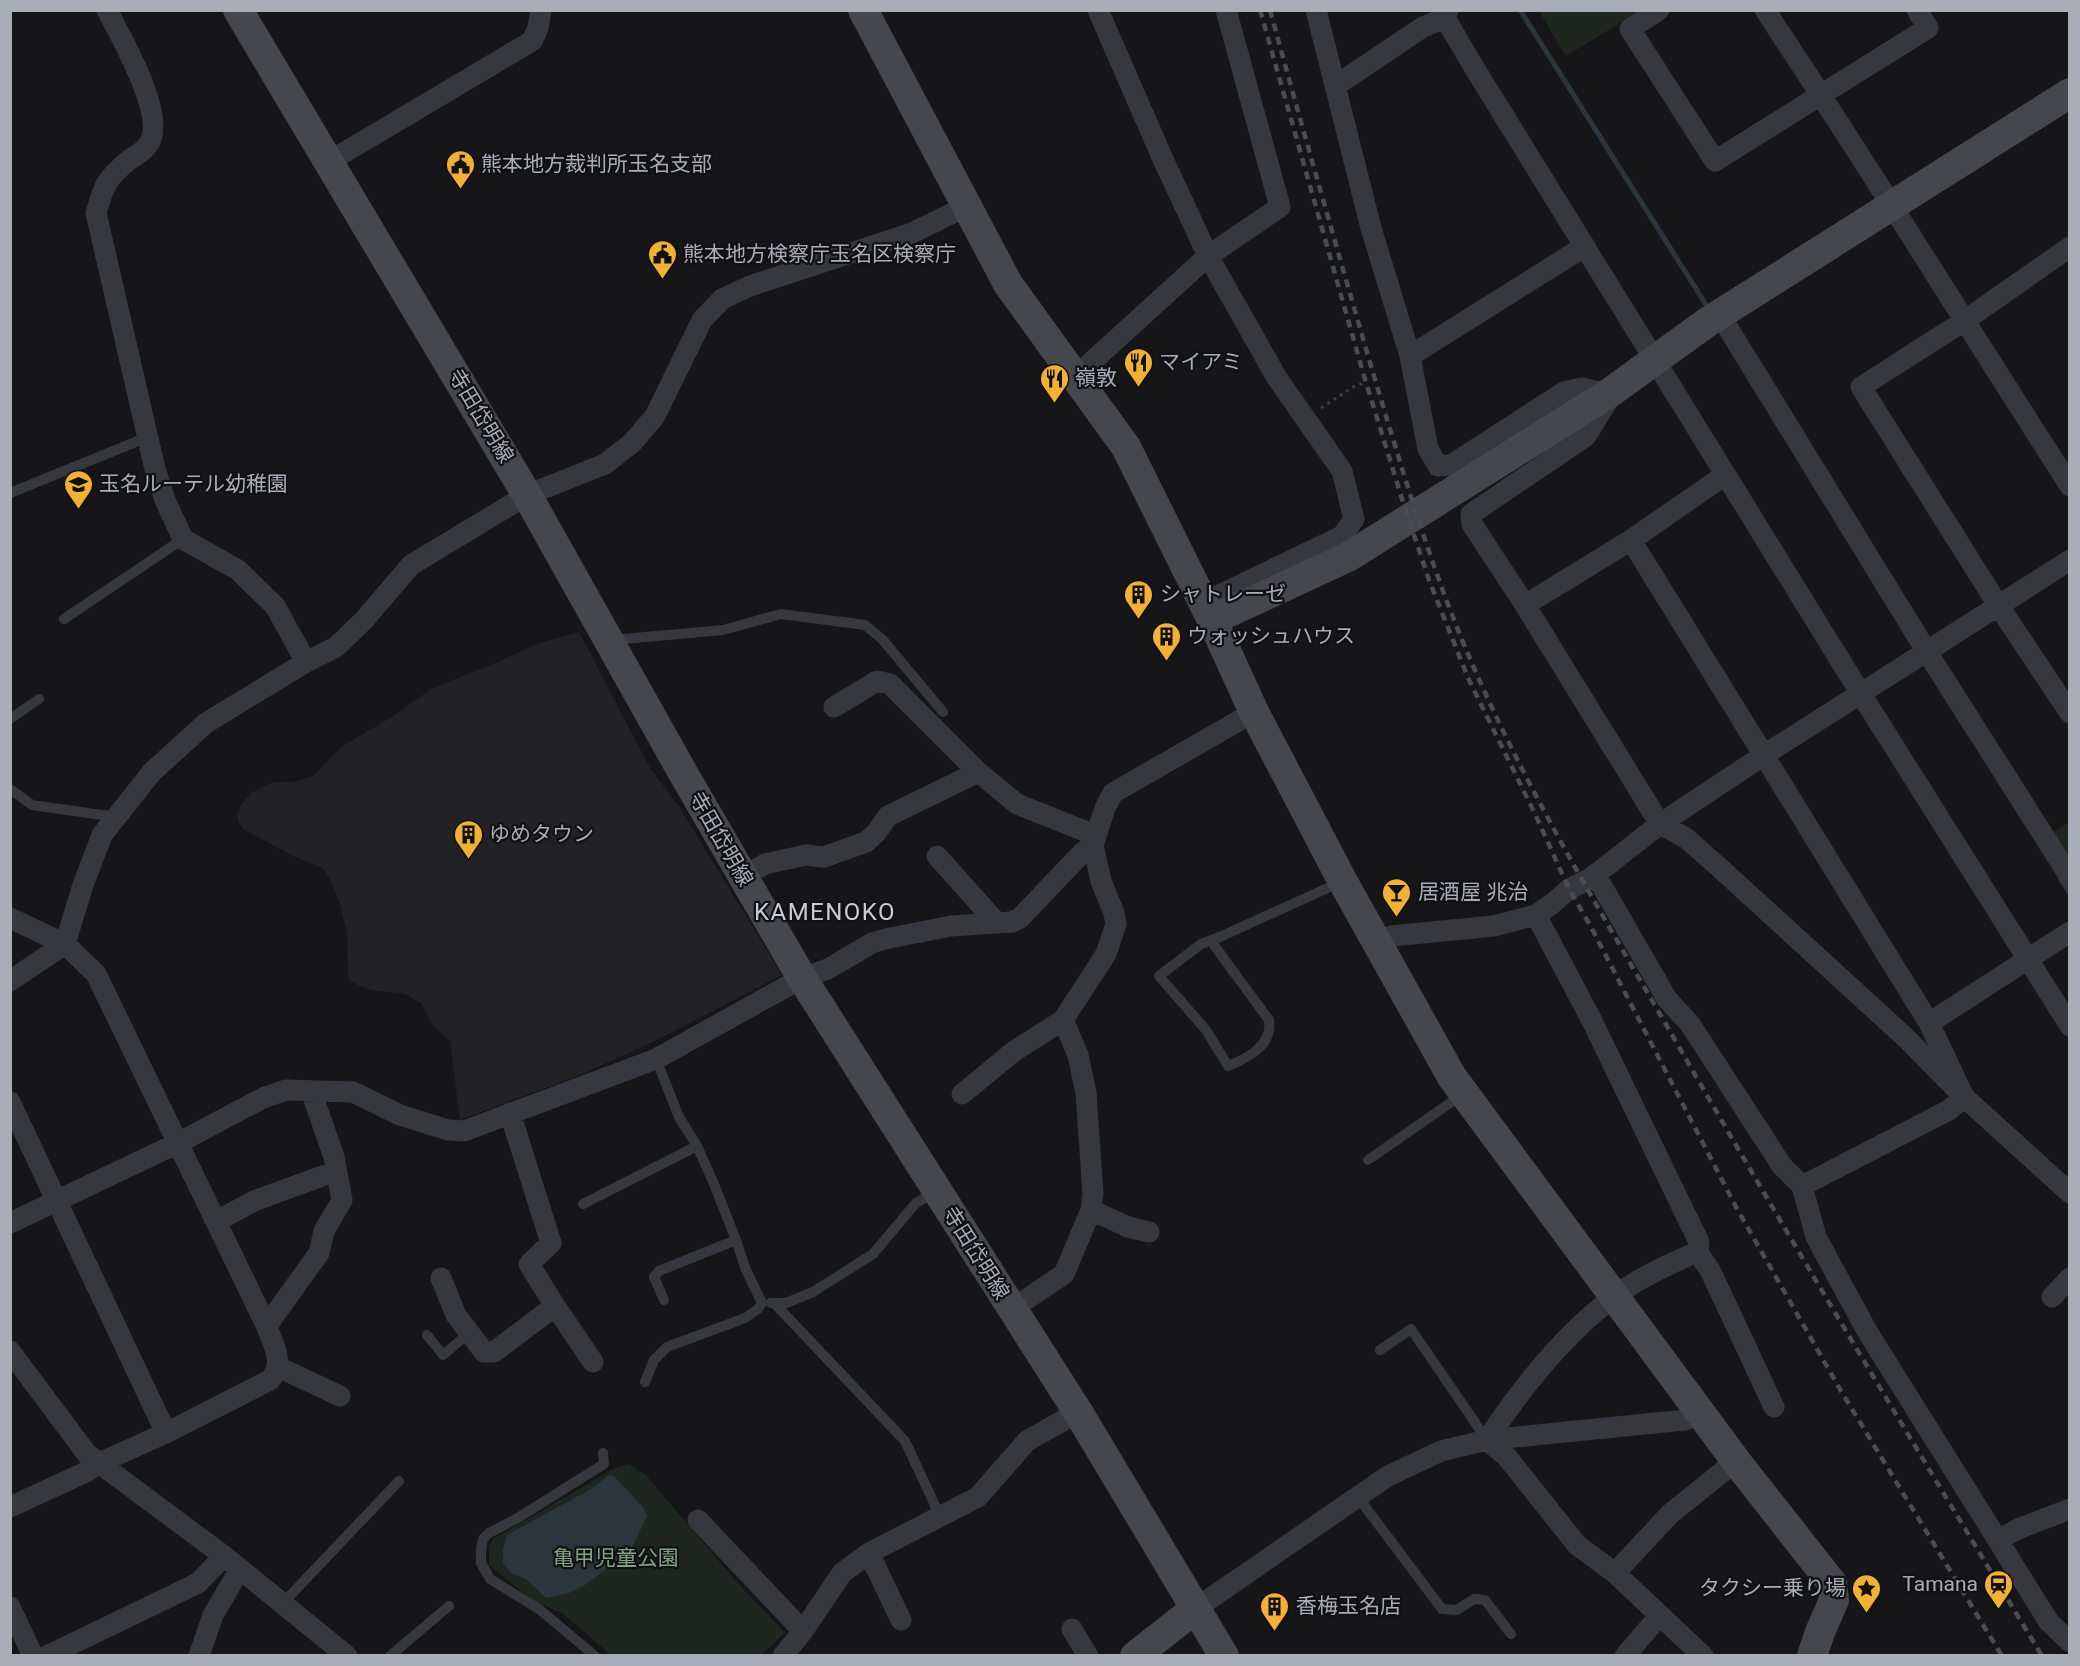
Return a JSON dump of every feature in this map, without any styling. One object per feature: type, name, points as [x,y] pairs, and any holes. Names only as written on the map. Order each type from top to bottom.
[{"type":"street","points":[[107,10],[146,91],[154,124],[149,145],[104,184],[96,213],[155,469],[165,500],[183,539],[238,570],[275,606],[306,662]]},
{"type":"street","name":"寺田岱明線","points":[[238,10],[527,495],[802,978],[1078,1412],[1224,1656]]},
{"type":"street","points":[[330,161],[532,41],[538,28],[541,10]]},
{"type":"street","points":[[863,10],[1008,284],[1126,447],[1208,611],[1254,712],[1342,880],[1452,1077],[1736,1461],[1832,1583],[1834,1600],[1812,1656]]},
{"type":"street","points":[[1098,10],[1208,256],[1276,378],[1342,471],[1354,519],[1342,536],[1208,611]]},
{"type":"street","points":[[1075,377],[1208,256],[1280,207],[1226,10]]},
{"type":"street","points":[[1316,10],[1371,228],[1410,356],[1428,449],[1438,466],[1451,465],[1564,392],[1582,388],[1608,394]]},
{"type":"street","points":[[1659,10],[1630,29],[1715,161],[1928,28],[1917,10]]},
{"type":"street","points":[[1765,10],[1893,206],[2070,486]]},
{"type":"street","points":[[1335,86],[1423,27],[1447,14],[1475,69],[1861,694],[2070,1026]]},
{"type":"street","points":[[1208,611],[1348,557],[1608,394],[1716,317],[2070,93]]},
{"type":"street","points":[[10,981],[65,944],[83,885],[102,835],[152,772],[206,723],[306,662],[336,647],[364,620],[411,565],[527,495],[605,464],[632,444],[655,416],[702,320],[722,298],[750,286],[912,233],[967,206]]},
{"type":"street","points":[[1410,356],[1585,246]]},
{"type":"street","points":[[2070,247],[1964,321],[1861,387],[1998,605],[2070,713]]},
{"type":"street","points":[[1716,317],[1920,656],[2070,877]]},
{"type":"street","points":[[1608,394],[1607,402],[1586,436],[1470,514],[1472,524],[1525,605],[1660,824],[1686,838],[1721,869],[1906,1038],[1964,1097],[2070,1193]]},
{"type":"street","points":[[1525,605],[1631,540],[1725,475]]},
{"type":"street","points":[[1631,540],[1929,1023],[1964,1097]]},
{"type":"street","points":[[1378,943],[1391,936],[1494,926],[1536,915],[1569,889],[1595,874],[1660,824],[2070,560]]},
{"type":"street","points":[[834,706],[877,681],[890,684],[977,771],[1017,804],[1094,840]]},
{"type":"street","points":[[10,1223],[178,1143],[263,1098],[286,1090],[353,1092],[400,1115],[448,1130],[464,1131],[656,1059],[802,978],[828,969],[885,939],[951,926],[1012,922],[1020,918],[1094,840],[1113,794],[1254,712]]},
{"type":"street","points":[[743,877],[765,864],[806,855],[824,858],[866,842],[876,833],[888,816],[977,771]]},
{"type":"street","points":[[962,1094],[1013,1052],[1063,1020],[1106,954],[1116,924],[1114,912],[1101,881],[1094,840]]},
{"type":"street","points":[[937,856],[997,923]]},
{"type":"street","points":[[1595,874],[1666,999],[1690,1024],[1782,1166],[1802,1186],[1816,1237],[1867,1331],[2049,1622],[2070,1642]]},
{"type":"street","points":[[1536,915],[1592,1021],[1699,1242],[1698,1253],[1710,1270],[1774,1407]]},
{"type":"street","points":[[10,918],[65,944],[96,974],[217,1221],[267,1327],[278,1357],[278,1367],[270,1380],[10,1508]]},
{"type":"street","points":[[1929,1023],[2070,932]]},
{"type":"street","points":[[1012,1309],[1064,1274],[1091,1210],[1093,1194],[1086,1093],[1078,1055],[1063,1020]]},
{"type":"street","points":[[267,1327],[320,1253],[324,1231],[342,1200],[334,1157],[311,1091]]},
{"type":"street","points":[[1802,1186],[1949,1110],[1964,1097]]},
{"type":"street","points":[[10,1101],[166,1433]]},
{"type":"street","points":[[510,1113],[551,1243],[529,1264],[593,1362]]},
{"type":"street","points":[[217,1221],[254,1201],[336,1171]]},
{"type":"street","points":[[1091,1210],[1128,1227],[1149,1232]]},
{"type":"street","points":[[1487,1440],[1565,1340],[1627,1287],[1690,1254],[1698,1253]]},
{"type":"street","points":[[441,1278],[456,1315],[484,1352],[494,1352],[555,1306]]},
{"type":"street","points":[[2052,1297],[2070,1278]]},
{"type":"street","points":[[10,1351],[87,1454],[232,1563],[346,1656]]},
{"type":"street","points":[[278,1367],[340,1396]]},
{"type":"street","points":[[783,1656],[803,1631],[842,1573],[869,1553],[978,1497],[1027,1441],[1078,1412]]},
{"type":"street","points":[[1135,1656],[1196,1609],[1357,1497],[1389,1476],[1442,1450],[1487,1440],[1685,1419],[1701,1412]]},
{"type":"street","points":[[1487,1440],[1507,1457],[1576,1545],[1615,1573],[1703,1656]]},
{"type":"street","points":[[1615,1573],[1670,1514],[1736,1461]]},
{"type":"street","points":[[1998,1540],[2020,1528],[2070,1509]]},
{"type":"street","points":[[698,1520],[803,1631]]},
{"type":"street","points":[[869,1553],[901,1620]]},
{"type":"street","points":[[47,1656],[198,1583],[232,1563]]},
{"type":"street","points":[[199,1656],[232,1563]]},
{"type":"street","points":[[10,1607],[33,1656]]},
{"type":"street","points":[[1625,1656],[1660,1615]]},
{"type":"street","points":[[1072,1629],[1088,1656]]},
{"type":"lane","points":[[10,493],[148,437]]},
{"type":"lane","points":[[64,619],[183,539]]},
{"type":"lane","points":[[609,640],[723,630],[781,614],[865,625],[882,639],[943,712]]},
{"type":"lane","points":[[10,719],[39,699]]},
{"type":"lane","points":[[10,789],[32,806],[116,817]]},
{"type":"lane","points":[[1210,941],[1269,1020],[1271,1029],[1266,1042],[1244,1059],[1228,1066],[1206,1030],[1159,976],[1200,944],[1342,880]]},
{"type":"lane","points":[[656,1059],[679,1117],[697,1146],[714,1184],[746,1269],[762,1303]]},
{"type":"lane","points":[[1368,1160],[1463,1094]]},
{"type":"lane","points":[[584,1204],[697,1146]]},
{"type":"lane","points":[[762,1303],[786,1303],[813,1292],[873,1254],[916,1203],[937,1190]]},
{"type":"lane","points":[[664,1300],[654,1277],[659,1271],[736,1240]]},
{"type":"lane","points":[[645,1382],[654,1360],[667,1347],[745,1318],[758,1309],[762,1303]]},
{"type":"lane","points":[[774,1304],[905,1441],[940,1515]]},
{"type":"lane","points":[[1380,1350],[1410,1329],[1487,1440]]},
{"type":"lane","points":[[427,1335],[442,1355],[469,1333]]},
{"type":"lane","points":[[595,1656],[539,1609],[490,1579],[481,1563],[481,1549],[483,1539],[489,1533],[516,1519],[604,1464],[603,1453]]},
{"type":"lane","points":[[283,1603],[399,1481]]},
{"type":"lane","points":[[1357,1497],[1442,1609],[1456,1610],[1474,1599],[1485,1600],[1511,1634]]},
{"type":"lane","points":[[390,1656],[449,1606]]},
{"type":"path","points":[[1304,419],[1353,387],[1364,383]]},
{"type":"shaded area","points":[[579,632],[650,768],[680,808],[782,975],[647,1045],[575,1077],[460,1120],[450,1041],[433,1026],[422,1004],[405,994],[372,990],[350,980],[347,934],[339,901],[323,868],[295,857],[243,829],[238,821],[237,813],[251,793],[271,783],[298,781],[313,776],[341,747],[395,715],[431,689],[534,645]]},
{"type":"shaded area","points":[[608,1476],[614,1476],[643,1507],[647,1516],[631,1550],[585,1585],[569,1593],[546,1598],[526,1579],[511,1573],[503,1563],[503,1550],[507,1535],[589,1490]]},
{"type":"green space","points":[[1539,11],[1640,11],[1566,56]]},
{"type":"green space","points":[[2069,822],[2069,860],[2052,833]]},
{"type":"green space","name":"亀甲児童公園","points":[[629,1464],[646,1475],[735,1580],[785,1633],[761,1655],[611,1655],[562,1613],[532,1600],[489,1565],[489,1547],[493,1539],[615,1468]]},
{"type":"waterway","points":[[1520,10],[1710,311]]},
{"type":"waterway","points":[[2061,880],[2070,893]]},
{"type":"railway","points":[[1260,10],[1364,376],[1403,502],[1429,580],[1468,678],[1569,889],[1590,925],[1736,1207],[1841,1391],[2002,1656]]},
{"type":"railway","points":[[1270,10],[1408,488],[1447,602],[1500,724],[1572,861],[1720,1117],[2042,1656]]},
{"type":"place","name":"熊本地方裁判所玉名支部","points":[[460,190]]},
{"type":"place","name":"熊本地方検察庁玉名区検察庁","points":[[662,280]]},
{"type":"place","name":"マイアミ","points":[[1138,388]]},
{"type":"place","name":"嶺敦","points":[[1054,404]]},
{"type":"place","name":"玉名ルーテル幼稚園","points":[[78,510]]},
{"type":"place","name":"シャトレーゼ","points":[[1139,620]]},
{"type":"place","name":"ウォッシュハウス","points":[[1166,662]]},
{"type":"place","name":"ゆめタウン","points":[[468,860]]},
{"type":"place","name":"居酒屋 兆治","points":[[1397,918]]},
{"type":"place","name":"Tamana","points":[[1999,1610]]},
{"type":"place","name":"タクシー乗り場","points":[[1867,1614]]},
{"type":"place","name":"香梅玉名店","points":[[1275,1632]]},
{"type":"district","name":"KAMENOKO","points":[[825,912]]}]
